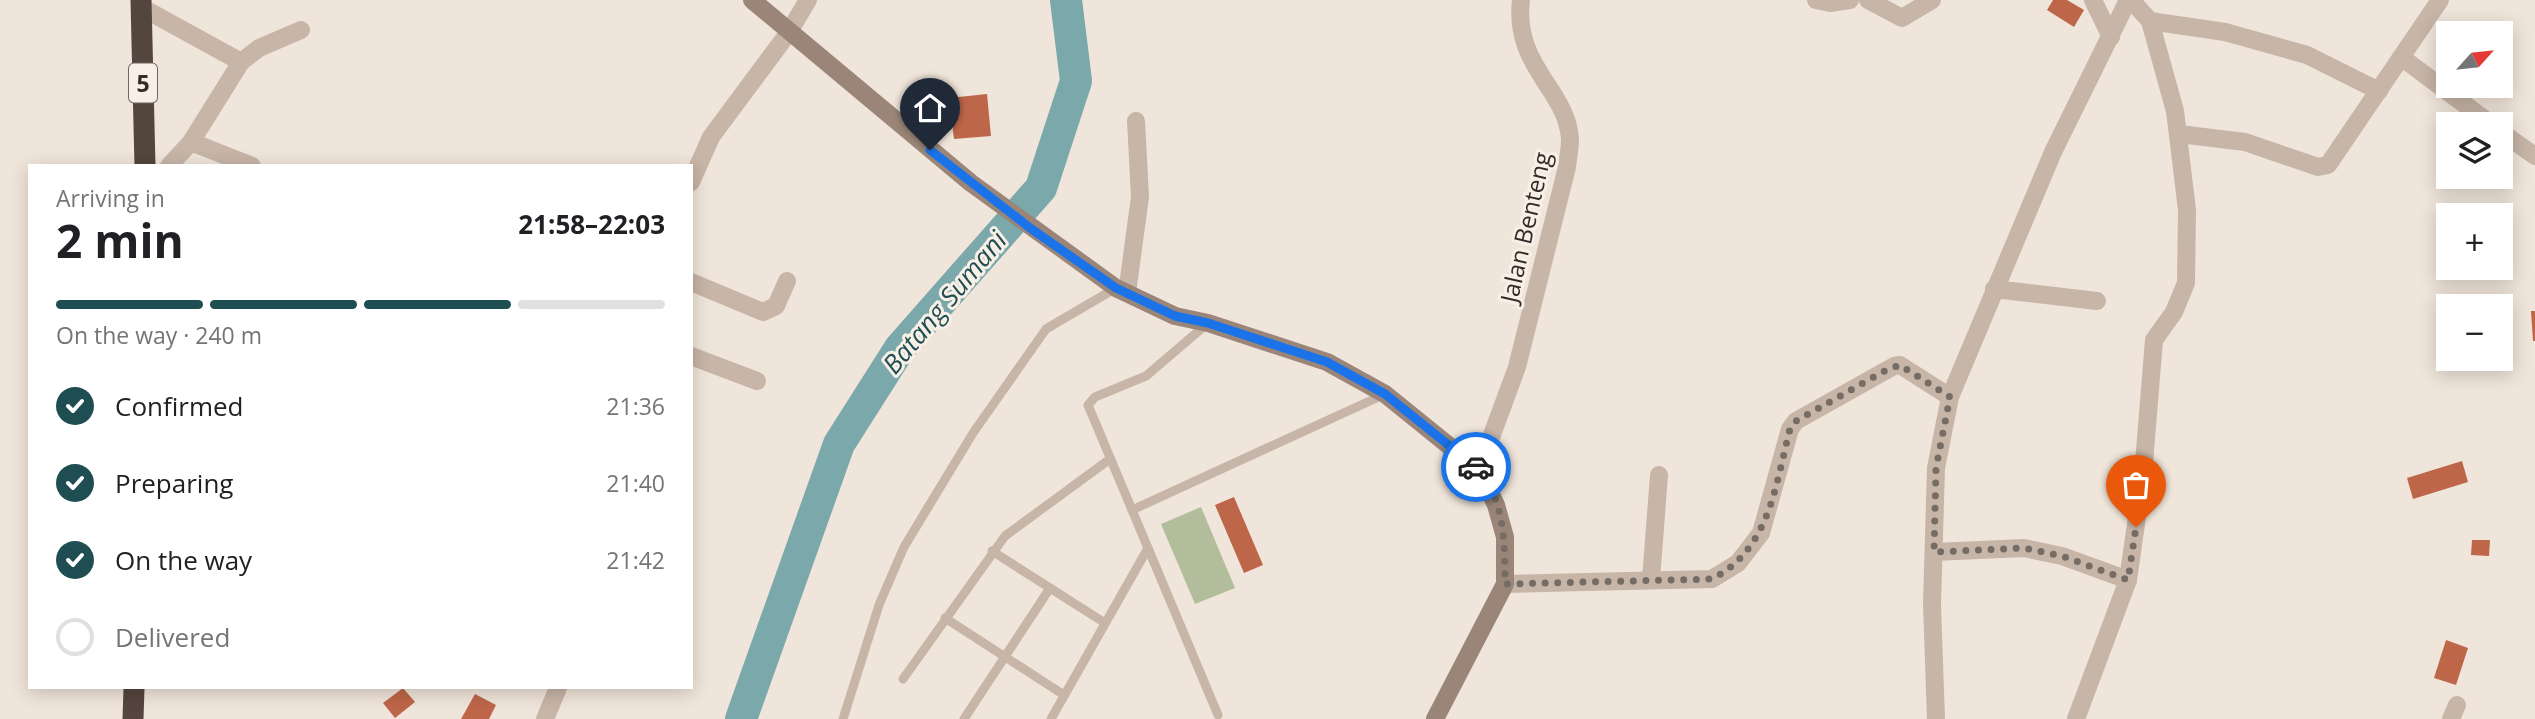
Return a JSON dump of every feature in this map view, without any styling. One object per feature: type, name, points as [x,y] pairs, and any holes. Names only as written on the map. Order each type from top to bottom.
[{"type":"highway","name":"5","points":[[141,3],[145,164]]},
{"type":"highway","points":[[133,719],[134,689]]},
{"type":"street","points":[[752,0],[971,183],[1070,257],[1122,290],[1175,316],[1208,323],[1327,362],[1385,394],[1479,470],[1496,505],[1505,537],[1505,584],[1435,719]]},
{"type":"street","points":[[693,178],[711,137],[789,32],[808,0]]},
{"type":"street","name":"Jalan Benteng","points":[[1479,470],[1517,367],[1567,167],[1570,138],[1562,112],[1530,60],[1518,23],[1521,0]]},
{"type":"street","points":[[1816,0],[1830,4],[1850,0]]},
{"type":"street","points":[[1868,0],[1902,18],[1932,0]]},
{"type":"street","points":[[2093,0],[2111,37]]},
{"type":"street","points":[[1936,719],[1936,468],[1950,397],[2053,152],[2130,0],[2150,21],[2179,134],[2187,210],[2186,283],[2174,312],[2154,340],[2143,475],[2128,580],[2076,719]]},
{"type":"street","points":[[2179,134],[2245,142],[2323,167],[2331,161],[2440,0]]},
{"type":"street","points":[[141,3],[241,62]]},
{"type":"street","points":[[2150,21],[2225,32],[2307,55],[2379,91]]},
{"type":"street","points":[[171,164],[191,142],[241,62],[259,48],[301,30]]},
{"type":"street","points":[[2401,57],[2475,112]]},
{"type":"street","points":[[1122,290],[1140,197],[1136,121]]},
{"type":"street","points":[[2513,140],[2535,156]]},
{"type":"street","points":[[191,142],[247,164]]},
{"type":"street","points":[[693,283],[763,312],[776,306],[787,281]]},
{"type":"street","points":[[1994,289],[2098,301]]},
{"type":"street","points":[[693,357],[757,382]]},
{"type":"street","points":[[1505,584],[1712,579],[1738,563],[1761,533],[1790,429],[1804,414],[1900,365],[1950,397]]},
{"type":"street","points":[[1651,580],[1659,475]]},
{"type":"street","points":[[1934,552],[2024,548],[2062,556],[2128,580]]},
{"type":"street","points":[[545,719],[558,689]]},
{"type":"lane","points":[[843,719],[879,605],[904,547],[973,433],[1046,329],[1122,290]]},
{"type":"lane","points":[[1208,323],[1146,376],[1089,402],[1110,459],[1218,715]]},
{"type":"lane","points":[[1132,510],[1385,394]]},
{"type":"lane","points":[[903,679],[992,551],[1012,529],[1110,459]]},
{"type":"lane","points":[[1051,719],[1148,548]]},
{"type":"lane","points":[[992,551],[1105,623]]},
{"type":"lane","points":[[964,719],[1049,588]]},
{"type":"lane","points":[[945,618],[1064,695]]},
{"type":"green space","points":[[1201,507],[1235,588],[1195,604],[1161,524]]},
{"type":"building","points":[[2053,0],[2067,0],[2084,10],[2074,27],[2047,10]]},
{"type":"building","points":[[987,94],[991,136],[954,139],[949,98]]},
{"type":"building","points":[[2531,311],[2535,311],[2535,341],[2533,341]]},
{"type":"building","points":[[2462,461],[2468,482],[2413,499],[2407,478]]},
{"type":"building","points":[[1234,497],[1263,565],[1244,573],[1215,505]]},
{"type":"building","points":[[2472,540],[2490,540],[2489,556],[2471,555]]},
{"type":"building","points":[[2446,640],[2468,648],[2456,685],[2434,678]]},
{"type":"building","points":[[402,689],[415,702],[395,718],[383,703]]},
{"type":"building","points":[[475,694],[496,705],[489,719],[461,719]]},
{"type":"waterway","name":"Batang Sumani","points":[[741,719],[839,444],[900,348],[1041,188],[1076,81],[1066,0]]},
{"type":"way so far","points":[[1476,467],[1496,505],[1505,537],[1505,584],[1712,579],[1738,563],[1761,533],[1790,429],[1796,421],[1804,414],[1900,365],[1950,397],[1936,468],[1934,552],[2024,548],[2062,556],[2128,580],[2136,527]]},
{"type":"route","points":[[930,150],[1030,228],[1116,288],[1175,316],[1208,323],[1327,362],[1385,394],[1415,415],[1476,467]]}]
